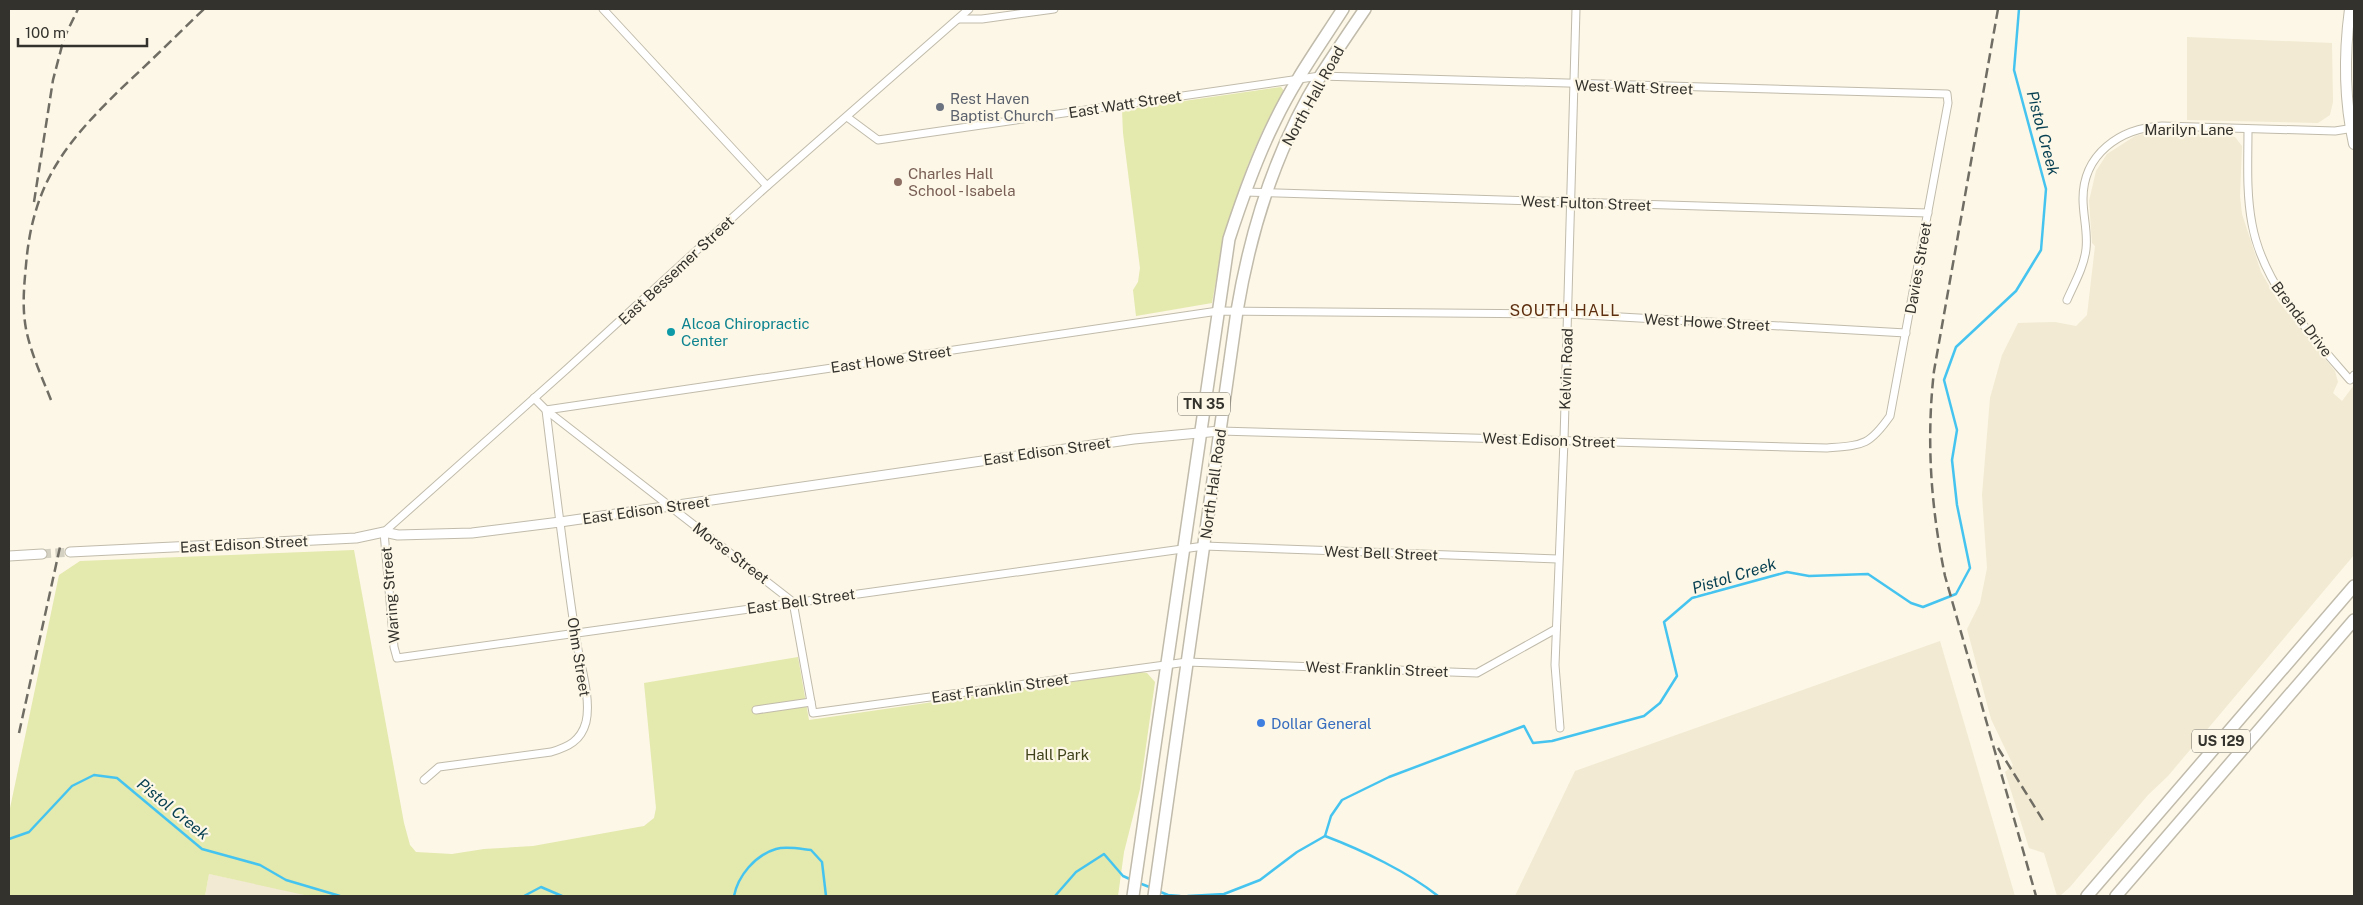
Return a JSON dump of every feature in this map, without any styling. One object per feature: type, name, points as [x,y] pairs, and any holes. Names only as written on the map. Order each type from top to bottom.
[{"type":"main road","name":"North Hall Road","points":[[1133,896],[1229,239],[1244,192],[1275,121],[1298,79],[1343,9]]},
{"type":"main road","name":"North Hall Road","points":[[1154,896],[1237,311],[1250,240],[1265,193],[1288,138],[1320,76],[1365,9]]},
{"type":"main road","points":[[2350,9],[2346,73],[2354,144]]},
{"type":"main road","name":"US 129","points":[[2087,896],[2354,586]]},
{"type":"main road","name":"US 129","points":[[2116,896],[2354,620]]},
{"type":"street","points":[[603,9],[767,186]]},
{"type":"street","name":"East Bessemer Street","points":[[384,532],[767,186],[969,9]]},
{"type":"street","points":[[958,19],[982,19],[1054,9]]},
{"type":"street","name":"Kelvin Road","points":[[1560,728],[1555,665],[1564,440],[1576,9]]},
{"type":"street","name":"East Watt Street","points":[[847,117],[878,140],[1320,76]]},
{"type":"street","name":"West Watt Street","points":[[1320,76],[1575,85],[1947,94]]},
{"type":"street","name":"Davies Street","points":[[1876,437],[1890,416],[1948,103],[1947,94]]},
{"type":"street","name":"Marilyn Lane","points":[[2067,300],[2086,250],[2083,197],[2092,164],[2108,146],[2128,132],[2146,127],[2335,131],[2352,128]]},
{"type":"street","name":"Brenda Drive","points":[[2248,129],[2248,204],[2260,255],[2282,295],[2297,316],[2350,380],[2354,375]]},
{"type":"street","name":"West Fulton Street","points":[[1244,192],[1928,213]]},
{"type":"street","name":"East Howe Street","points":[[546,410],[1218,311],[1237,311]]},
{"type":"street","name":"West Howe Street","points":[[1237,311],[1568,314],[1906,333]]},
{"type":"street","name":"Morse Street","points":[[534,398],[546,410],[793,602]]},
{"type":"street","name":"Ohm Street","points":[[424,780],[439,767],[551,752],[574,743],[581,734],[587,713],[546,410]]},
{"type":"street","name":"East Edison Street","points":[[70,552],[356,538],[384,532],[398,535],[472,533],[670,507],[1124,440],[1220,430]]},
{"type":"street","name":"West Edison Street","points":[[1220,430],[1827,448],[1856,446],[1876,437]]},
{"type":"street","name":"Waring Street","points":[[384,532],[394,647],[397,658]]},
{"type":"street","name":"East Bell Street","points":[[397,658],[1204,546]]},
{"type":"street","name":"West Bell Street","points":[[1204,546],[1558,559]]},
{"type":"street","points":[[9,556],[42,554]]},
{"type":"street","points":[[756,710],[811,702],[793,602]]},
{"type":"street","name":"West Franklin Street","points":[[1187,662],[1477,673],[1556,629]]},
{"type":"street","name":"East Franklin Street","points":[[811,702],[813,713],[1187,662]]},
{"type":"shaded area","points":[[2187,37],[2332,43],[2333,102],[2330,115],[2318,123],[2187,120]]},
{"type":"shaded area","points":[[2150,132],[2227,135],[2235,137],[2242,146],[2240,196],[2242,214],[2261,272],[2278,301],[2335,371],[2338,382],[2333,393],[2342,401],[2354,385],[2354,555],[2168,776],[2148,795],[2070,887],[2060,896],[2057,896],[2044,853],[2029,848],[2005,772],[2013,765],[1991,719],[1967,629],[1980,603],[1987,568],[1982,495],[1990,398],[2002,355],[2018,323],[2055,322],[2076,326],[2087,315],[2095,246],[2092,243],[2089,201],[2096,171],[2107,154],[2135,136]]},
{"type":"shaded area","points":[[1940,641],[2015,896],[1515,896],[1575,771]]},
{"type":"shaded area","points":[[209,874],[291,891],[309,896],[205,896]]},
{"type":"green space","points":[[1281,87],[1284,91],[1258,142],[1238,194],[1223,247],[1212,303],[1136,316],[1133,290],[1138,282],[1140,268],[1123,133],[1122,110]]},
{"type":"green space","name":"Hall Park","points":[[354,550],[404,823],[410,845],[416,852],[452,854],[484,849],[533,846],[644,826],[654,818],[656,808],[644,683],[798,657],[809,720],[1140,672],[1147,673],[1155,682],[1140,789],[1124,852],[1118,896],[309,896],[209,874],[205,896],[9,896],[9,813],[59,575],[80,561]]},
{"type":"waterway","name":"Pistol Creek","points":[[1188,896],[1224,894],[1260,880],[1297,852],[1325,836],[1331,816],[1342,800],[1389,777],[1524,726],[1533,743],[1552,741],[1644,716],[1660,703],[1677,676],[1664,622],[1692,598],[1787,572],[1809,576],[1868,574],[1911,603],[1923,607],[1956,594],[1970,568],[1957,505],[1952,460],[1957,430],[1944,380],[1956,347],[2016,291],[2041,250],[2046,189],[2014,70],[2019,9]]},
{"type":"waterway","name":"Pistol Creek","points":[[9,839],[29,832],[72,786],[94,775],[117,778],[202,849],[260,865],[286,880],[340,896]]},
{"type":"waterway","points":[[1325,836],[1384,862],[1413,878],[1438,896]]},
{"type":"waterway","name":"Pistol Creek","points":[[734,896],[739,881],[749,867],[761,856],[780,848],[811,850],[822,862],[826,896]]},
{"type":"waterway","name":"Pistol Creek","points":[[1055,896],[1076,872],[1104,854],[1123,876],[1132,880]]},
{"type":"waterway","name":"Pistol Creek","points":[[1139,883],[1152,888]]},
{"type":"waterway","name":"Pistol Creek","points":[[524,896],[541,887],[562,896]]},
{"type":"waterway","name":"Pistol Creek","points":[[1158,891],[1168,895],[1180,896]]},
{"type":"tunnel","points":[[42,554],[70,552]]},
{"type":"railway","points":[[34,202],[53,80],[64,38],[78,9]]},
{"type":"railway","points":[[51,400],[31,347],[26,329],[24,305],[25,273],[30,235],[46,184],[72,142],[88,123],[204,9]]},
{"type":"railway","points":[[1998,9],[1934,371],[1930,423],[1931,474],[1936,525],[1945,576],[2036,896]]},
{"type":"railway","points":[[19,733],[60,547]]},
{"type":"railway","points":[[1998,748],[2044,822]]},
{"type":"place","name":"Rest Haven Baptist Church","points":[[940,107]]},
{"type":"place","name":"Charles Hall School - Isabela","points":[[898,182]]},
{"type":"place","name":"Alcoa Chiropractic Center","points":[[671,332]]},
{"type":"place","name":"Dollar General","points":[[1261,723]]},
{"type":"district","name":"SOUTH HALL","points":[[1565,310]]}]
